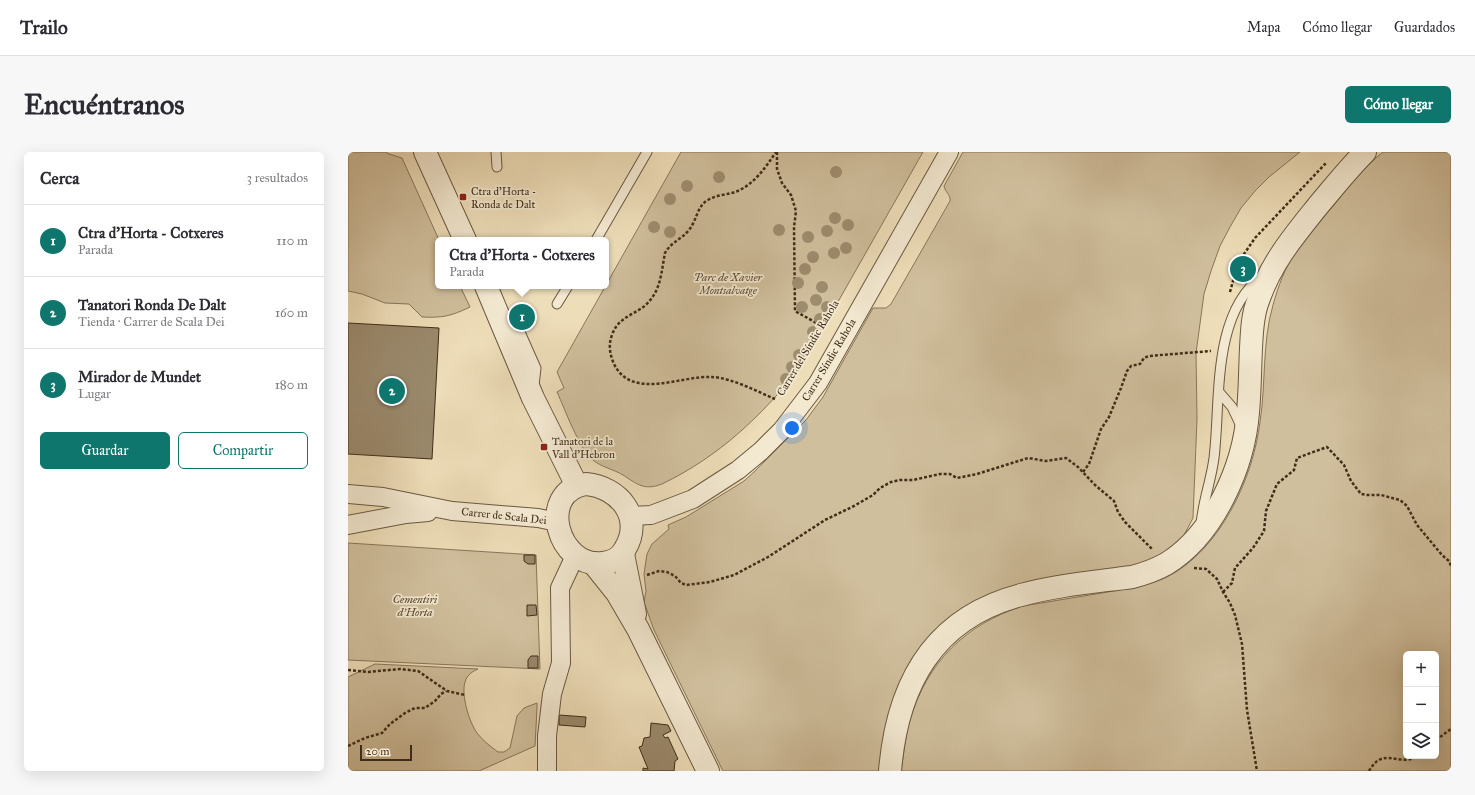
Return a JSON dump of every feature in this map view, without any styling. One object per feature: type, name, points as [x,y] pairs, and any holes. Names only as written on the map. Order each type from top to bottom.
[{"type":"street","points":[[425,152],[464,237]]},
{"type":"street","name":"Carrer Síndic Rahola","points":[[630,516],[651,515],[676,507],[693,499],[738,470],[761,451],[782,430],[818,383],[949,152]]},
{"type":"street","points":[[890,771],[896,729],[911,682],[926,658],[935,647],[960,624],[974,614],[1020,595],[1036,591],[1132,577],[1155,570],[1176,557],[1201,532],[1212,516],[1226,490],[1242,449],[1248,412],[1252,325],[1257,303],[1271,269],[1293,237],[1347,170],[1365,152]]},
{"type":"street","points":[[490,295],[533,398],[577,486]]},
{"type":"street","points":[[584,559],[609,562],[623,554],[630,536],[631,526],[630,516],[626,507],[614,493],[596,485],[586,484],[577,486],[560,502],[557,513],[557,522],[561,536],[617,593],[638,629],[708,771]]},
{"type":"street","name":"Carrer de Scala Dei","points":[[348,494],[383,497],[452,511],[538,518],[557,522]]},
{"type":"street","name":"Carrer de Scala Dei","points":[[348,525],[406,514],[452,511]]},
{"type":"street","points":[[623,554],[638,629]]},
{"type":"street","points":[[547,771],[547,736],[552,694],[561,663],[560,588],[584,559]]},
{"type":"lane","points":[[496,152],[498,167]]},
{"type":"lane","points":[[598,237],[647,152]]},
{"type":"lane","points":[[1201,532],[1202,508],[1214,458],[1223,345],[1238,304],[1252,284],[1271,269]]},
{"type":"lane","points":[[557,304],[566,289]]},
{"type":"lane","points":[[1219,392],[1232,407],[1243,428],[1242,449]]},
{"type":"path","points":[[776,152],[777,169],[782,183],[791,195],[796,211],[794,227],[795,311],[820,325]]},
{"type":"path","points":[[775,399],[719,378],[705,377],[649,384],[635,383],[626,378],[615,366],[610,351],[610,344],[614,329],[619,322],[645,306],[656,293],[665,253],[671,244],[689,230],[704,203],[709,199],[735,192],[752,182],[766,167],[776,152]]},
{"type":"path","points":[[1083,472],[1089,464],[1101,429],[1110,417],[1122,388],[1126,371],[1131,366],[1140,364],[1144,358],[1149,356],[1217,351]]},
{"type":"path","points":[[1223,592],[1232,583],[1235,568],[1253,548],[1264,531],[1266,511],[1277,484],[1294,470],[1296,458],[1327,447],[1344,465],[1351,481],[1361,494],[1381,495],[1400,500],[1407,506],[1416,525],[1442,556],[1449,561],[1451,566]]},
{"type":"path","points":[[644,576],[659,571],[667,572],[675,576],[681,583],[686,585],[710,582],[734,575],[768,557],[825,520],[873,495],[880,488],[890,482],[913,480],[940,474],[950,474],[957,478],[977,474],[1028,458],[1046,461],[1066,458],[1114,501],[1118,512],[1125,522],[1155,551],[1163,555],[1176,557],[1190,567],[1206,569],[1217,579],[1230,602],[1242,644],[1247,710],[1257,771]]},
{"type":"path","points":[[348,670],[368,672],[400,669],[418,671],[447,691],[465,695]]},
{"type":"path","points":[[348,746],[365,738],[382,733],[390,724],[405,713],[415,708],[425,708],[435,701],[441,694],[447,691]]},
{"type":"path","points":[[1439,738],[1451,730]]},
{"type":"path","points":[[1369,771],[1373,764],[1381,758],[1410,759]]},
{"type":"green space","points":[[348,152],[386,152],[402,158],[438,237],[435,237],[435,289],[461,289],[470,307],[447,316],[422,317],[409,304],[385,303],[362,294],[348,291]]},
{"type":"green space","name":"Parc de Xavier Montsalvatge","points":[[681,152],[923,152],[801,367],[771,402],[721,448],[683,473],[656,486],[641,486],[593,460],[588,455],[578,438],[557,392],[564,388],[557,372],[604,289],[609,289],[609,280]]},
{"type":"green space","points":[[963,152],[1300,152],[1269,177],[1241,208],[1220,246],[1204,294],[1196,353],[1197,419],[1193,518],[1182,539],[1153,561],[952,620],[881,771],[723,771],[654,630],[644,602],[646,591],[644,574],[647,554],[652,544],[669,529],[668,525],[686,517],[744,481],[806,420],[823,397],[873,308],[886,308],[891,304],[950,201],[950,197],[944,186]]},
{"type":"green space","points":[[1383,152],[1451,152],[1451,771],[901,771],[908,726],[917,699],[938,663],[967,635],[984,623],[1023,606],[1138,587],[1160,580],[1186,565],[1203,549],[1218,531],[1231,511],[1241,489],[1250,466],[1256,444],[1262,407],[1267,334],[1273,305],[1282,277],[1288,264],[1305,240],[1369,164]]},
{"type":"green space","name":"Cementiri d'Horta","points":[[348,543],[536,555],[540,669],[348,660]]},
{"type":"green space","points":[[375,664],[478,669],[467,677],[464,687],[466,708],[477,733],[484,741],[498,752],[504,752],[510,748],[517,716],[524,708],[537,703],[535,746],[479,771],[348,771],[348,677]]},
{"type":"building","points":[[348,323],[439,328],[432,459],[348,454]]},
{"type":"building","points":[[524,555],[535,555],[535,564],[528,564],[524,561]]},
{"type":"building","points":[[527,605],[536,605],[537,615],[527,616]]},
{"type":"building","points":[[531,656],[538,656],[538,668],[528,668],[528,660]]},
{"type":"building","points":[[559,715],[586,717],[585,727],[559,725]]},
{"type":"building","points":[[651,723],[668,725],[671,731],[663,735],[665,738],[668,737],[678,759],[675,761],[674,771],[643,771],[643,768],[648,769],[639,747],[642,746],[644,738],[650,737]]},
{"type":"place","name":"Ctra d'Horta - Ronda de Dalt","points":[[463,197]]},
{"type":"place","name":"Mirador de Mundet","points":[[1243,269]]},
{"type":"place","name":"Ctra d'Horta - Cotxeres","points":[[522,317]]},
{"type":"place","name":"Tanatori Ronda De Dalt","points":[[392,391]]},
{"type":"place","name":"Tanatori de la Vall d'Hebron","points":[[544,447]]}]
